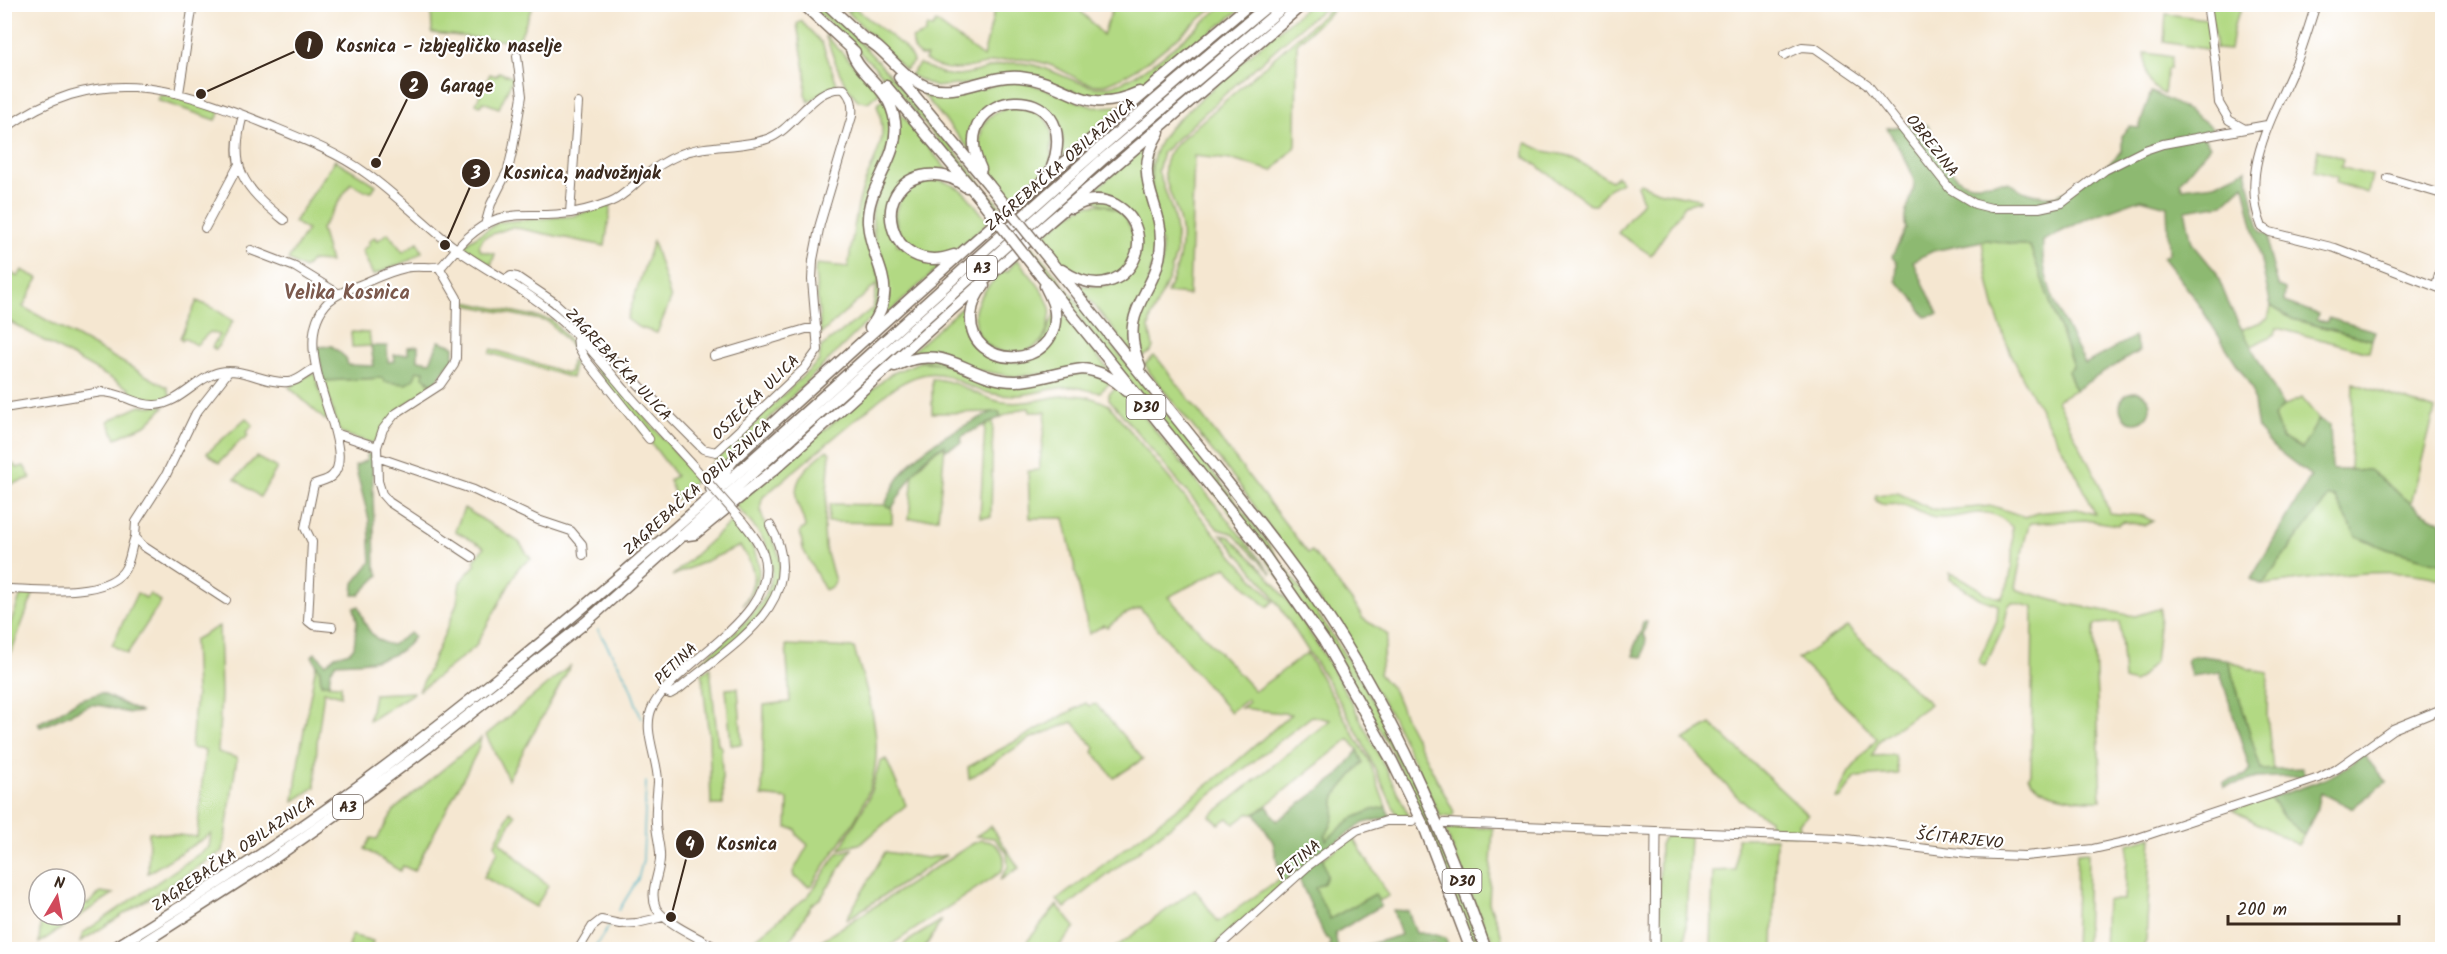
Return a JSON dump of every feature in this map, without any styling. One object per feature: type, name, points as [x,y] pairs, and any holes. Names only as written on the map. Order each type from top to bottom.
[{"type":"highway","name":"D30","points":[[803,4],[851,49],[898,99],[1253,539],[1324,641],[1392,761],[1425,829],[1471,950]]},
{"type":"highway","name":"D30","points":[[827,4],[906,84],[1292,564],[1337,630],[1377,700],[1429,803],[1461,878],[1486,950]]},
{"type":"highway","points":[[691,513],[697,500],[710,489],[735,458],[865,339],[1050,172],[1250,4]]},
{"type":"highway","name":"ZAGREBAČKA OBILAZNICA","points":[[111,950],[260,855],[421,739],[609,585],[1096,151],[1270,4]]},
{"type":"highway","name":"ZAGREBAČKA OBILAZNICA","points":[[132,950],[266,864],[428,748],[585,623],[1102,160],[1287,4]]},
{"type":"highway","points":[[681,536],[695,534],[776,468],[1047,224],[1303,4]]},
{"type":"highway","points":[[860,36],[871,40],[910,79],[934,89],[962,89],[1017,76],[1043,82],[1076,97],[1101,103],[1124,99],[1153,85]]},
{"type":"highway","points":[[851,49],[853,59],[880,86],[887,97],[896,122],[894,145],[874,189],[868,223],[884,279],[884,303],[881,313],[865,339]]},
{"type":"highway","points":[[989,185],[976,158],[974,141],[976,129],[981,119],[993,107],[1015,100],[1039,107],[1056,126],[1058,154],[1050,172]]},
{"type":"highway","points":[[1142,375],[1134,351],[1132,325],[1136,308],[1157,265],[1161,244],[1147,180],[1146,164],[1153,141],[1165,121]]},
{"type":"highway","points":[[960,253],[944,259],[929,259],[910,253],[901,245],[893,231],[892,204],[905,184],[931,175],[959,182],[978,196]]},
{"type":"highway","points":[[1047,224],[1053,223],[1063,214],[1084,202],[1104,201],[1127,214],[1137,232],[1137,251],[1134,261],[1120,277],[1108,283],[1083,282],[1052,263]]},
{"type":"highway","points":[[998,268],[980,290],[973,304],[971,322],[977,339],[983,346],[991,352],[1010,359],[1020,358],[1036,351],[1044,344],[1053,329],[1055,311],[1040,275]]},
{"type":"highway","points":[[884,372],[908,360],[927,357],[946,359],[984,375],[1015,381],[1065,370],[1083,369],[1102,373],[1113,378],[1132,397],[1236,524],[1253,539]]},
{"type":"main road","points":[[1655,950],[1656,832]]},
{"type":"street","points":[[179,93],[193,4]]},
{"type":"street","points":[[2207,4],[2219,103],[2229,120],[2245,129]]},
{"type":"street","points":[[2316,4],[2297,61],[2267,125],[2253,177],[2254,199],[2262,227],[2270,232],[2335,248],[2439,287],[2442,262]]},
{"type":"street","name":"OBREZINA","points":[[1784,55],[1802,47],[1815,48],[1868,84],[1950,189],[1974,204],[1991,208],[2039,208],[2062,203],[2105,170],[2134,154],[2163,144],[2267,125]]},
{"type":"street","points":[[485,225],[491,204],[508,170],[513,148],[522,96],[516,56]]},
{"type":"street","name":"ZAGREBAČKA ULICA","points":[[4,129],[51,103],[83,92],[136,86],[179,93],[243,115],[324,149],[357,167],[456,249],[553,312],[742,521]]},
{"type":"street","name":"OSJEČKA ULICA","points":[[505,280],[511,276],[517,277],[554,302],[703,449],[713,453],[724,446],[811,362],[818,350],[812,270],[820,224],[852,116],[852,103],[844,89],[832,88],[824,92],[785,129],[768,139],[684,153],[660,165],[618,199],[570,213]]},
{"type":"street","points":[[332,627],[313,625],[308,618],[312,542],[305,528],[314,484],[330,477],[336,471],[338,454],[335,433],[316,368],[313,343],[325,306],[339,294],[384,274],[406,267],[439,267],[456,249],[485,225],[507,216],[570,213],[578,103]]},
{"type":"street","points":[[243,115],[238,139],[238,166],[248,188],[284,220]]},
{"type":"street","points":[[205,228],[238,166]]},
{"type":"street","points":[[2388,178],[2442,194]]},
{"type":"street","points":[[251,250],[266,258],[295,267],[339,294]]},
{"type":"street","points":[[439,267],[457,302],[456,358],[440,386],[392,417],[383,429],[377,447],[379,486],[385,499],[472,557]]},
{"type":"street","points":[[323,286],[325,306]]},
{"type":"street","points":[[714,356],[806,329],[817,329]]},
{"type":"street","points":[[577,336],[586,360],[649,439]]},
{"type":"street","points":[[4,408],[102,392],[115,394],[144,405],[159,405],[210,375],[229,371],[286,382],[296,380],[316,368]]},
{"type":"street","points":[[10,589],[85,588],[105,584],[117,578],[125,568],[135,537],[136,522],[166,476],[193,419],[229,371]]},
{"type":"street","points":[[335,433],[377,447]]},
{"type":"street","points":[[377,457],[474,490],[538,520],[571,531],[582,544],[583,555]]},
{"type":"street","name":"PETINA","points":[[663,917],[657,910],[653,894],[660,853],[656,823],[658,775],[649,722],[651,711],[664,691],[746,615],[761,591],[766,568],[762,551],[742,521]]},
{"type":"street","points":[[664,691],[670,694],[679,689],[755,626],[772,606],[780,585],[782,567],[779,544],[770,525]]},
{"type":"street","points":[[135,537],[143,546],[226,600]]},
{"type":"street","name":"ŠĆITARJEVO","points":[[1445,823],[1838,838],[1997,857],[2051,854],[2093,849],[2151,835],[2319,778],[2348,762],[2392,729],[2442,709]]},
{"type":"street","name":"PETINA","points":[[1215,950],[1309,865],[1357,830],[1386,821],[1412,821]]},
{"type":"street","points":[[578,950],[595,924],[604,920],[620,924],[663,917],[721,950]]},
{"type":"green space","points":[[431,4],[533,5],[516,47],[506,41],[432,33]]},
{"type":"green space","points":[[810,5],[821,5],[893,78],[1002,209],[998,213],[901,95]]},
{"type":"green space","points":[[996,5],[1075,5],[1103,35],[1114,5],[1217,5],[1151,59],[1106,84],[1085,82],[1056,67],[1028,60],[1005,60],[965,68],[945,68],[935,66],[925,60],[927,56],[920,56],[914,49],[912,39],[925,34],[927,26],[932,28],[936,22],[983,57]]},
{"type":"green space","points":[[1224,5],[1246,5],[1135,92],[1102,101],[1034,78],[935,87],[910,75],[919,64],[941,73],[958,75],[1003,64],[1021,63],[1040,67],[1085,85],[1110,86],[1127,80],[1144,69]]},
{"type":"green space","points":[[1309,5],[1330,5],[1311,18],[1163,152],[1158,171],[1173,213],[1176,253],[1169,279],[1151,317],[1149,328],[1153,347],[1151,352],[1141,358],[1137,344],[1139,319],[1158,274],[1162,258],[1151,178],[1155,153],[1161,140],[1170,127],[1247,57]]},
{"type":"green space","points":[[2210,5],[2247,5],[2242,7],[2234,25],[2230,50],[2216,49]]},
{"type":"green space","points":[[1331,8],[1332,11],[1297,43],[1296,146],[1273,171],[1232,160],[1194,156],[1189,295],[1167,293],[1174,277],[1181,246],[1181,229],[1165,173],[1165,163],[1169,153],[1178,142]]},
{"type":"green space","points":[[845,9],[851,11],[856,9],[903,46],[913,62],[905,70]]},
{"type":"green space","points":[[2166,14],[2207,19],[2212,50],[2164,42]]},
{"type":"green space","points":[[801,21],[822,43],[837,84],[809,102],[805,94],[806,76],[797,24]]},
{"type":"green space","points":[[825,35],[880,92],[868,102],[859,101],[852,94],[839,70]]},
{"type":"green space","points":[[2145,53],[2172,57],[2170,69],[2167,69],[2164,94],[2153,87],[2150,82],[2146,72]]},
{"type":"green space","points":[[499,72],[513,78],[499,108],[483,102],[480,106],[476,103],[490,74],[496,76]]},
{"type":"green space","points":[[1007,82],[1026,82],[1093,107],[1122,106],[1059,161],[1063,145],[1061,130],[1055,118],[1046,109],[1033,102],[1020,99],[1005,100],[990,106],[970,150],[918,88],[940,94],[951,94]]},
{"type":"green space","points":[[2151,92],[2193,114],[2215,131],[2203,136],[2210,146],[2180,182],[2183,188],[2215,184],[2246,169],[2258,225],[2262,232],[2269,235],[2269,252],[2278,286],[2285,289],[2284,302],[2318,314],[2316,320],[2327,322],[2328,318],[2375,331],[2372,340],[2292,319],[2271,306],[2244,185],[2224,204],[2185,210],[2192,243],[2216,272],[2230,307],[2283,406],[2274,417],[2282,438],[2302,449],[2319,419],[2330,425],[2332,470],[2369,470],[2421,511],[2442,522],[2442,564],[2387,549],[2356,536],[2335,497],[2329,496],[2262,585],[2251,579],[2311,476],[2273,447],[2258,430],[2252,388],[2194,297],[2163,257],[2169,254],[2167,206],[2141,199],[2088,218],[2043,241],[2045,273],[2050,289],[2085,364],[2134,337],[2139,351],[2075,390],[2068,370],[2073,366],[2030,246],[1987,240],[1933,251],[1913,261],[1938,314],[1925,317],[1912,296],[1896,281],[1897,263],[1892,257],[1906,228],[1905,216],[1914,183],[1907,163],[1887,128],[1927,125],[1948,165],[1962,181],[1974,184],[2009,182],[2026,192],[2053,196],[2080,184],[2122,151],[2122,136],[2129,127],[2139,128]]},
{"type":"green space","points":[[160,95],[182,99],[220,112],[216,120],[157,100]]},
{"type":"green space","points":[[884,98],[889,109],[892,135],[866,204],[881,290],[873,318],[710,477],[704,471],[819,361],[821,347],[873,308],[877,284],[821,334],[815,273],[816,264],[848,267],[860,198],[881,143],[881,119],[877,105]]},
{"type":"green space","points":[[1009,106],[1034,111],[1046,120],[1052,133],[1050,162],[1038,178],[1012,200],[983,159],[980,140],[988,118]]},
{"type":"green space","points":[[898,110],[952,176],[931,171],[892,197],[897,245],[946,261],[883,318],[872,213]]},
{"type":"green space","points":[[1149,142],[1156,250],[1131,352],[1078,285],[1109,285],[1121,279],[1135,266],[1134,218],[1087,197]]},
{"type":"green space","points":[[1527,143],[1544,151],[1570,156],[1611,181],[1617,176],[1622,182],[1608,189],[1595,205],[1591,205],[1524,156],[1524,146]]},
{"type":"green space","points":[[2318,149],[2343,159],[2341,167],[2372,176],[2368,193],[2336,183],[2337,177],[2314,171]]},
{"type":"green space","points":[[335,160],[376,185],[372,191],[365,191],[351,183],[321,229],[330,262],[311,261],[304,269],[288,260],[307,230],[294,222]]},
{"type":"green space","points":[[930,178],[951,184],[964,192],[988,222],[958,248],[947,253],[933,255],[921,253],[910,246],[902,236],[897,224],[896,212],[900,199],[909,188]]},
{"type":"green space","points":[[1640,183],[1658,191],[1700,199],[1685,205],[1651,255],[1618,233],[1643,201],[1637,185]]},
{"type":"green space","points":[[611,204],[605,246],[512,227],[484,237],[479,246],[481,251],[495,254],[491,265],[465,247],[469,241],[499,222],[573,216]]},
{"type":"green space","points":[[1086,205],[1103,205],[1115,209],[1123,215],[1132,234],[1132,255],[1127,264],[1115,275],[1094,281],[1064,265],[1042,237],[1068,215]]},
{"type":"green space","points":[[388,233],[403,252],[418,242],[422,252],[410,260],[373,275],[362,250],[375,237],[377,241]]},
{"type":"green space","points":[[653,241],[671,299],[657,333],[638,327],[627,319]]},
{"type":"green space","points":[[1982,241],[2030,246],[2073,366],[2068,370],[2075,390],[2057,400],[2099,484],[2109,513],[2143,516],[2153,521],[2146,525],[2123,522],[2118,525],[2085,520],[2030,523],[2015,587],[2018,590],[2067,604],[2135,616],[2161,608],[2155,662],[2134,683],[2124,680],[2120,622],[2097,624],[2094,627],[2101,800],[2082,800],[2050,793],[2041,789],[2028,777],[2031,774],[2033,607],[2012,602],[2008,606],[2004,627],[1985,666],[1979,664],[1997,620],[1998,605],[1979,598],[1950,579],[1950,573],[1957,575],[1988,594],[2001,598],[2011,573],[2012,527],[1994,514],[1976,513],[1936,518],[1905,506],[1886,505],[1875,499],[1876,495],[1898,493],[1931,509],[1993,506],[2025,517],[2037,513],[2077,509],[2095,514],[2072,465],[2031,394],[2008,346],[1996,312],[1989,282]]},
{"type":"green space","points":[[1032,246],[1232,497],[1289,573],[1342,651],[1391,733],[1417,786],[1483,949],[1475,949],[1394,755],[1331,644],[1027,250]]},
{"type":"green space","points":[[1017,259],[1040,288],[1051,312],[1043,338],[1035,347],[1024,352],[1012,353],[989,346],[981,337],[976,325],[975,313],[986,289],[1003,271],[1007,272]]},
{"type":"green space","points":[[5,270],[18,277],[22,270],[38,278],[23,307],[167,387],[171,397],[153,403],[128,395],[130,389],[5,319]]},
{"type":"green space","points":[[971,299],[967,320],[999,360],[1018,362],[1036,356],[1058,307],[1111,373],[1037,374],[1016,377],[906,357]]},
{"type":"green space","points":[[197,301],[233,321],[216,350],[212,347],[219,335],[210,332],[196,345],[184,338],[182,341],[180,338]]},
{"type":"green space","points":[[462,301],[552,320],[574,346],[572,347],[549,322],[467,305]]},
{"type":"green space","points":[[2271,306],[2292,319],[2372,340],[2369,352],[2277,328],[2275,334],[2250,347],[2241,330],[2268,319]]},
{"type":"green space","points":[[351,332],[369,333],[371,346],[352,347]]},
{"type":"green space","points":[[439,341],[454,346],[454,361],[450,362],[434,385],[423,377],[424,371],[417,371],[414,379],[406,384],[385,382],[382,378],[324,381],[317,347],[332,346],[346,358],[348,365],[374,366],[371,346],[387,346],[388,362],[395,361],[394,355],[408,354],[408,347],[418,346],[418,360],[430,362]]},
{"type":"green space","points":[[582,345],[698,478],[677,500],[669,480],[676,476],[588,359]]},
{"type":"green space","points":[[492,349],[566,373],[570,372],[571,361],[574,363],[572,378],[490,353]]},
{"type":"green space","points":[[1154,356],[1308,553],[1312,551],[1359,610],[1362,618],[1388,635],[1379,674],[1394,691],[1407,722],[1454,812],[1452,817],[1440,816],[1392,716],[1297,566],[1238,483],[1150,373],[1145,364]]},
{"type":"green space","points":[[919,362],[943,363],[992,383],[1008,386],[1024,385],[1080,373],[1097,376],[1111,382],[1100,392],[1073,387],[1010,396],[984,392],[938,374],[926,374],[892,389],[763,497],[761,511],[763,519],[779,556],[779,574],[768,605],[745,631],[685,681],[672,689],[743,624],[763,600],[769,587],[772,572],[771,557],[764,541],[735,505],[891,374]]},
{"type":"green space","points":[[416,371],[424,371],[427,382],[434,385],[403,406],[375,441],[372,443],[343,434],[338,429],[324,381],[382,378],[385,382]]},
{"type":"green space","points":[[312,373],[315,375],[328,419],[325,420],[289,387]]},
{"type":"green space","points":[[932,379],[951,382],[1003,402],[1018,403],[1068,395],[1094,398],[1109,405],[1234,557],[1274,601],[1267,607],[1226,567],[1168,597],[1255,691],[1307,653],[1369,760],[1386,807],[1372,810],[1326,841],[1325,836],[1335,808],[1335,796],[1363,762],[1358,750],[1349,739],[1255,814],[1249,813],[1234,824],[1228,818],[1219,824],[1210,816],[1330,720],[1312,716],[1065,908],[1057,900],[1227,770],[1291,714],[1241,708],[1249,702],[1247,699],[1230,712],[1140,608],[1123,615],[1107,627],[1104,625],[1089,634],[1064,518],[1030,518],[1028,471],[1039,470],[1046,412],[1030,412],[1029,408],[1001,417],[999,412],[932,413]]},
{"type":"green space","points":[[2353,383],[2435,410],[2411,503],[2369,470],[2350,470]]},
{"type":"green space","points":[[1117,387],[1128,397],[1272,574],[1232,533],[1218,529],[1109,399],[1109,394]]},
{"type":"green space","points":[[2135,392],[2141,393],[2149,401],[2149,413],[2141,421],[2135,422],[2129,421],[2121,413],[2120,407],[2121,401],[2129,393]]},
{"type":"green space","points":[[2302,398],[2319,419],[2302,449],[2282,438],[2274,416],[2283,406]]},
{"type":"green space","points":[[140,406],[165,406],[147,424],[116,438],[108,421]]},
{"type":"green space","points":[[992,412],[999,412],[1001,417],[962,436],[961,443],[945,450],[945,445],[936,450],[920,464],[892,508],[885,505],[904,471],[928,447]]},
{"type":"green space","points":[[246,418],[253,425],[246,433],[248,435],[219,463],[207,453]]},
{"type":"green space","points":[[993,420],[991,517],[980,517],[985,426]]},
{"type":"green space","points":[[945,445],[938,518],[909,519],[913,473],[932,453]]},
{"type":"green space","points":[[827,450],[830,453],[824,530],[825,547],[835,581],[833,586],[825,590],[803,549],[800,531],[805,528],[805,524],[797,504],[796,488],[801,475]]},
{"type":"green space","points":[[367,454],[372,454],[375,566],[379,575],[359,595],[353,595],[354,583],[371,562],[369,519],[355,466],[367,460]]},
{"type":"green space","points":[[256,457],[277,468],[260,497],[235,479]]},
{"type":"green space","points":[[15,464],[17,468],[24,466],[31,478],[5,486],[5,469]]},
{"type":"green space","points":[[2329,496],[2335,497],[2356,536],[2387,549],[2442,564],[2442,580],[2423,575],[2378,573],[2329,576],[2262,585]]},
{"type":"green space","points":[[830,504],[885,505],[892,508],[892,523],[828,522]]},
{"type":"green space","points":[[464,508],[519,542],[531,559],[519,567],[475,647],[419,691],[457,603],[460,582],[476,564],[474,561],[484,547],[455,531]]},
{"type":"green space","points":[[733,520],[749,541],[758,562],[757,583],[743,605],[751,589],[754,575],[750,562],[740,546],[672,576]]},
{"type":"green space","points":[[1221,534],[1230,537],[1269,577],[1313,638],[1348,696],[1409,816],[1401,817],[1410,819],[1401,819],[1397,815],[1358,733],[1267,587]]},
{"type":"green space","points":[[22,592],[34,592],[5,669],[5,638]]},
{"type":"green space","points":[[137,593],[146,598],[150,594],[161,602],[127,654],[112,645]]},
{"type":"green space","points":[[359,606],[366,625],[379,640],[392,645],[410,633],[414,637],[406,646],[389,657],[336,663],[331,670],[329,683],[321,684],[320,671],[312,656],[315,653],[326,664],[335,656],[350,652],[354,647],[357,621],[354,608]]},
{"type":"green space","points":[[1643,622],[1647,622],[1643,635],[1646,639],[1643,657],[1634,656],[1634,647]]},
{"type":"green space","points":[[219,626],[221,694],[218,752],[237,758],[223,851],[80,942],[83,933],[209,847],[211,834],[148,873],[149,832],[197,837],[205,750],[191,748],[196,692],[194,640]]},
{"type":"green space","points":[[1847,627],[1930,704],[1880,740],[1872,756],[1895,755],[1898,774],[1856,777],[1840,799],[1836,798],[1849,772],[1877,738],[1798,659]]},
{"type":"green space","points":[[786,645],[854,648],[871,707],[876,737],[875,767],[866,799],[812,885],[808,886],[794,877],[793,872],[808,845],[797,835],[796,829],[787,828],[788,799],[762,796],[764,705],[790,702]]},
{"type":"green space","points":[[2203,656],[2228,660],[2261,770],[2302,768],[2307,779],[2300,782],[2298,776],[2257,778],[2224,787],[2223,783],[2246,775],[2250,770],[2220,672],[2191,676],[2187,660],[2190,657]]},
{"type":"green space","points":[[2228,660],[2249,669],[2268,673],[2267,715],[2273,770],[2261,771]]},
{"type":"green space","points":[[316,665],[320,671],[321,684],[341,685],[341,696],[324,691],[317,743],[315,787],[294,801],[299,757]]},
{"type":"green space","points":[[571,665],[508,779],[486,735]]},
{"type":"green space","points":[[710,667],[718,745],[721,746],[723,805],[711,805],[709,737],[702,674]]},
{"type":"green space","points":[[738,688],[742,744],[731,745],[726,689]]},
{"type":"green space","points":[[413,692],[412,694],[369,721],[374,694]]},
{"type":"green space","points":[[101,693],[140,712],[133,713],[90,705],[40,727],[38,723],[78,700]]},
{"type":"green space","points":[[1086,703],[1089,706],[1096,704],[1143,759],[1114,778],[1093,752],[1095,748],[1073,722],[1029,739],[969,779],[968,767]]},
{"type":"green space","points":[[1711,724],[1808,815],[1799,823],[1801,834],[1769,833],[1769,819],[1756,812],[1733,793],[1683,740]]},
{"type":"green space","points":[[481,738],[477,752],[414,871],[403,866],[400,871],[365,849],[371,838],[377,839],[395,809]]},
{"type":"green space","points":[[1358,750],[1363,762],[1335,796],[1333,818],[1325,836],[1326,840],[1351,819],[1372,810],[1386,807],[1390,817],[1364,823],[1321,852],[1327,875],[1324,883],[1315,888],[1330,919],[1375,894],[1381,906],[1335,933],[1338,949],[1329,949],[1330,942],[1324,935],[1297,874],[1282,885],[1273,842],[1255,814],[1267,806],[1277,821],[1338,776]]},
{"type":"green space","points":[[2363,754],[2386,782],[2352,808],[2320,792],[2316,812],[2304,835],[2284,818],[2270,798],[2331,776]]},
{"type":"green space","points":[[886,759],[906,805],[862,843],[840,849],[868,800],[880,762]]},
{"type":"green space","points":[[2270,798],[2284,818],[2304,835],[2298,845],[2232,810]]},
{"type":"green space","points":[[510,811],[515,815],[500,842],[548,886],[536,907],[484,877],[498,851],[495,844]]},
{"type":"green space","points":[[991,826],[1019,868],[1000,880],[1008,867],[1007,853],[994,838],[976,836]]},
{"type":"green space","points":[[1444,827],[1493,828],[1489,903],[1500,930],[1504,949],[1496,949],[1490,933],[1487,933]]},
{"type":"green space","points":[[1669,835],[1690,835],[1685,949],[1658,950],[1660,845],[1663,838]]},
{"type":"green space","points":[[1353,837],[1389,896],[1379,901],[1375,894],[1330,919],[1314,888],[1324,883],[1327,875],[1322,859]]},
{"type":"green space","points":[[2152,837],[2146,941],[2142,949],[2104,950],[2106,900],[2124,900],[2128,844]]},
{"type":"green space","points":[[1737,838],[1776,838],[1773,949],[1711,950],[1713,871],[1736,870]]},
{"type":"green space","points":[[981,840],[993,843],[1001,850],[1004,860],[1001,872],[885,949],[808,949],[972,844]]},
{"type":"green space","points":[[852,849],[821,898],[812,904],[785,949],[752,949],[748,945],[809,895],[838,853]]},
{"type":"green space","points":[[885,852],[927,858],[946,855],[846,920]]},
{"type":"green space","points":[[2088,852],[2086,949],[2074,950],[2077,853]]},
{"type":"green space","points":[[1281,878],[1282,885],[1210,949],[1112,950],[1195,889],[1218,922]]},
{"type":"green space","points":[[101,892],[113,894],[87,911],[88,904]]},
{"type":"green space","points":[[1057,905],[1075,927],[1057,949],[1021,949]]},
{"type":"green space","points":[[1393,910],[1408,911],[1416,933],[1428,933],[1446,938],[1448,949],[1437,949],[1435,943],[1361,949],[1401,935]]},
{"type":"green space","points":[[942,920],[924,949],[902,950],[905,943]]},
{"type":"green space","points":[[40,927],[63,927],[39,943]]},
{"type":"green space","points":[[351,935],[373,941],[371,949],[349,949]]},
{"type":"waterway","points":[[598,630],[628,681],[641,718]]},
{"type":"waterway","points":[[619,910],[638,879],[643,860],[646,782]]},
{"type":"waterway","points":[[593,950],[609,926]]},
{"type":"place","name":"Kosnica - izbjegličko naselje","points":[[201,94]]},
{"type":"place","name":"Garage","points":[[376,163]]},
{"type":"place","name":"Kosnica, nadvožnjak","points":[[445,245]]},
{"type":"place","name":"Kosnica","points":[[671,917]]},
{"type":"district","name":"Velika Kosnica","points":[[347,292]]}]
